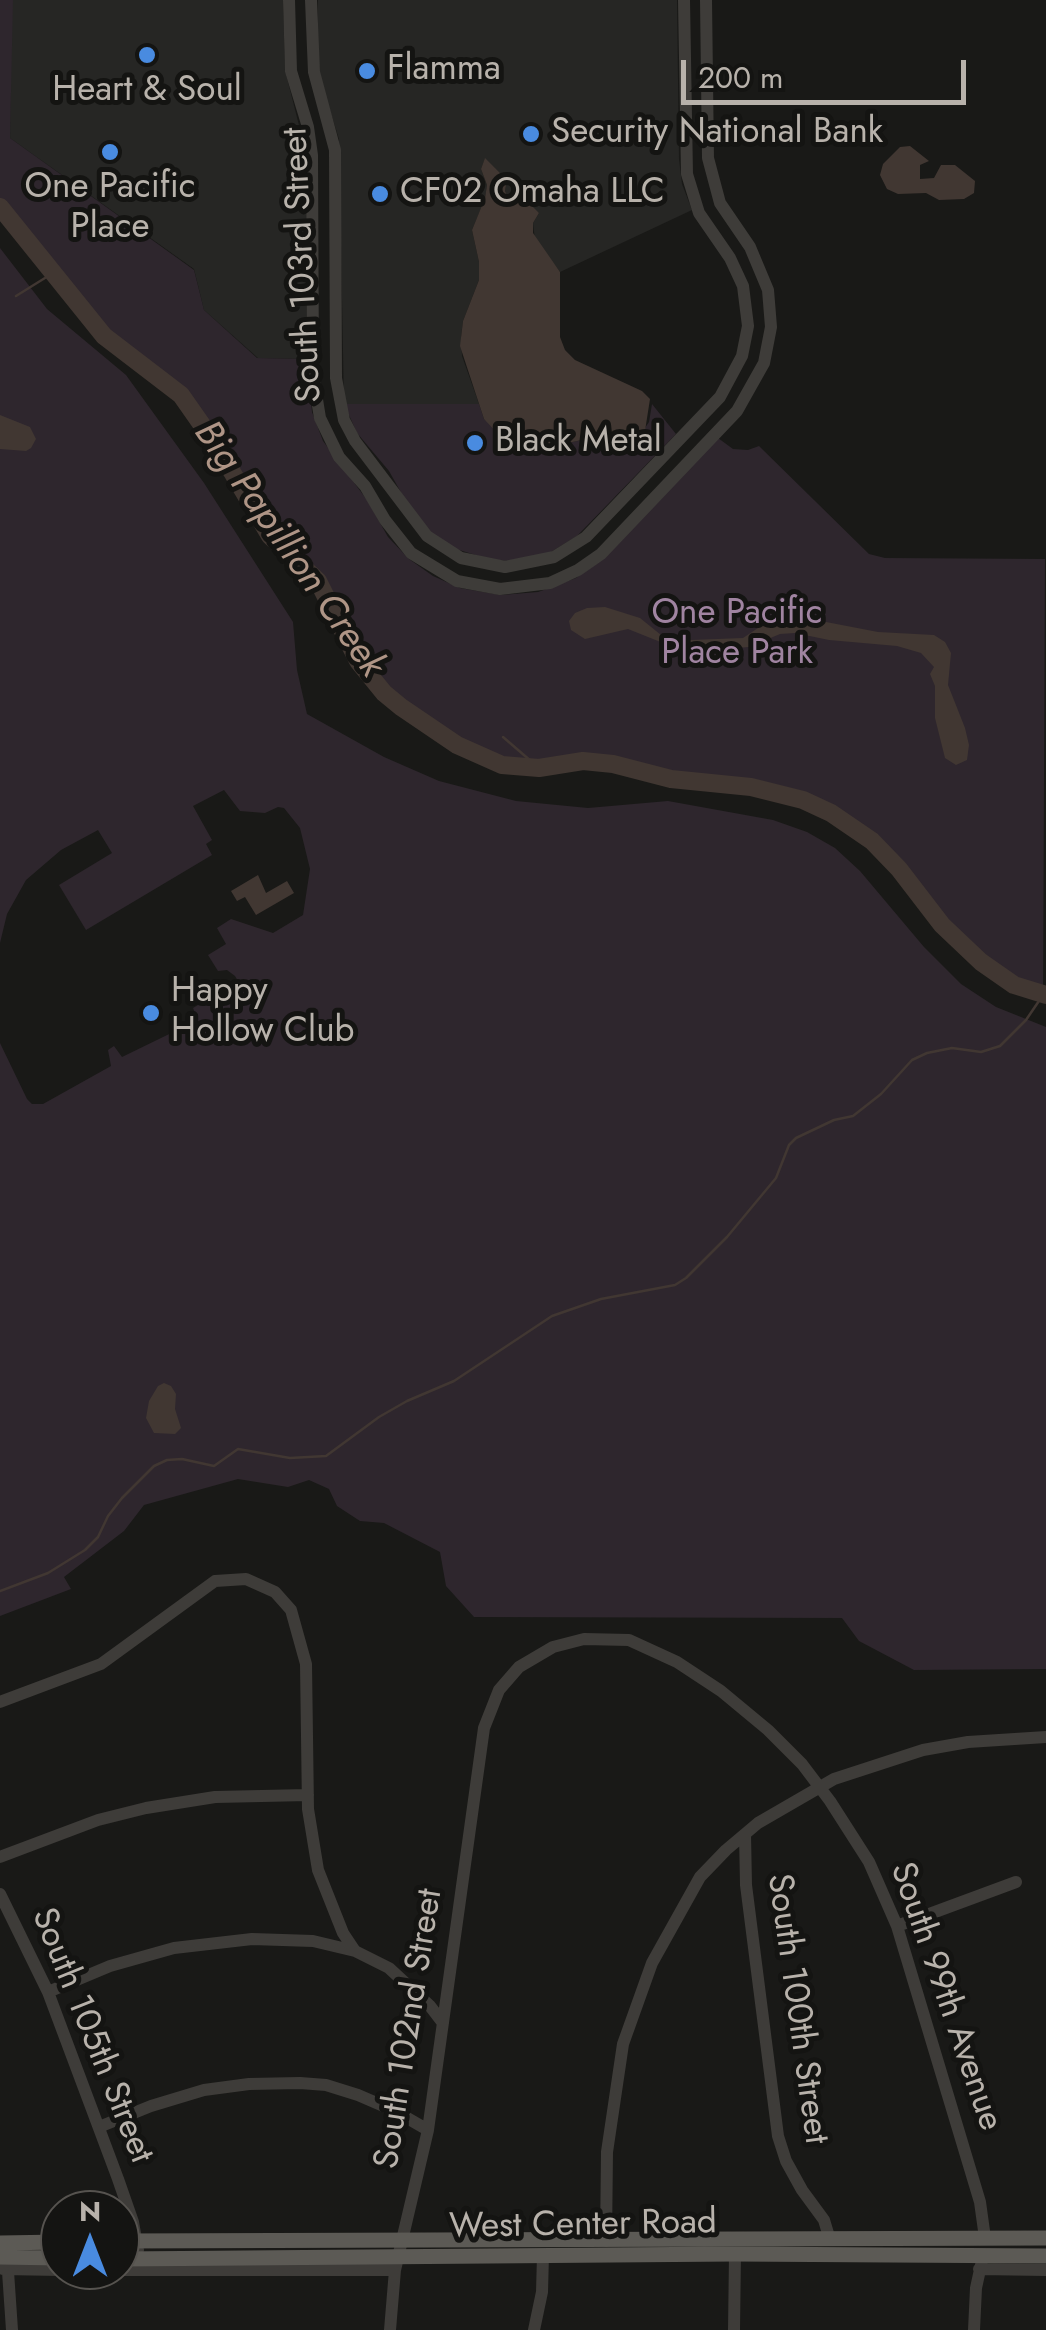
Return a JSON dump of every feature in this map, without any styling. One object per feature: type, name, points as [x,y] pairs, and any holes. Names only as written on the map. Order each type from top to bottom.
[{"type":"main road","points":[[981,2263],[985,2238]]},
{"type":"main road","name":"West Center Road","points":[[140,2241],[1046,2238]]},
{"type":"main road","points":[[3,2259],[40,2248]]},
{"type":"main road","name":"West Center Road","points":[[140,2259],[397,2264],[542,2256],[735,2254],[981,2263],[1046,2256]]},
{"type":"main road","points":[[3,2259],[40,2258]]},
{"type":"street","name":"South 103rd Street","points":[[289,0],[291,71],[312,155],[313,375],[320,418],[339,456],[411,553],[457,580],[506,589],[550,583],[601,554],[738,411],[764,363],[771,328],[768,290],[750,246],[720,203],[710,170],[706,139],[706,0]]},
{"type":"street","name":"South 103rd Street","points":[[312,0],[314,72],[335,150],[336,378],[344,420],[427,536],[461,558],[505,567],[544,561],[586,537],[720,397],[742,356],[748,326],[743,286],[730,258],[700,213],[687,174],[684,0]]},
{"type":"street","points":[[0,1702],[101,1664],[141,1638],[198,1591],[227,1578],[261,1584],[287,1603],[297,1625],[306,1664],[308,1794],[318,1870],[343,1933],[355,1951]]},
{"type":"street","name":"South 102nd Street","points":[[390,2330],[397,2264],[428,2130],[482,1736],[499,1690],[528,1660],[568,1642],[614,1638],[656,1650],[721,1691],[768,1730],[819,1787]]},
{"type":"street","points":[[606,2242],[611,2108],[628,2023],[652,1963],[687,1898],[726,1850],[774,1812],[819,1787],[894,1758],[968,1742],[1046,1737]]},
{"type":"street","name":"South 99th Avenue","points":[[819,1787],[869,1862],[897,1926],[980,2202],[985,2238]]},
{"type":"street","points":[[0,1857],[98,1820],[146,1808],[215,1798],[308,1794]]},
{"type":"street","name":"South 100th Street","points":[[745,1834],[746,1886],[778,2136],[796,2182],[824,2220],[830,2240]]},
{"type":"street","points":[[897,1926],[1016,1882]]},
{"type":"street","name":"South 105th Street","points":[[0,1894],[48,1992],[99,2127],[115,2190]]},
{"type":"street","points":[[48,1992],[110,1966],[198,1944],[313,1941],[355,1951],[398,1974],[443,2024]]},
{"type":"street","points":[[99,2127],[204,2090],[300,2083],[326,2085],[358,2096],[396,2111],[428,2130]]},
{"type":"street","points":[[734,2330],[735,2254]]},
{"type":"street","points":[[534,2330],[542,2292],[542,2256]]},
{"type":"street","points":[[12,2330],[3,2259],[40,2266]]},
{"type":"street","points":[[974,2330],[981,2263],[1046,2270]]},
{"type":"street","points":[[140,2269],[397,2264]]},
{"type":"shaded area","points":[[11,0],[283,0],[285,70],[306,153],[307,359],[258,358],[204,310],[194,269],[10,138]]},
{"type":"shaded area","points":[[318,0],[677,0],[679,159],[682,184],[692,210],[560,272],[535,240],[533,223],[539,213],[509,199],[505,191],[507,180],[485,159],[481,169],[487,185],[485,199],[472,230],[479,280],[461,337],[462,356],[479,404],[344,404],[339,139],[321,82]]},
{"type":"shaded area","points":[[910,146],[929,161],[920,165],[920,179],[934,178],[941,165],[955,165],[975,181],[974,193],[964,199],[939,200],[926,193],[898,194],[887,189],[880,175],[883,164],[900,147]]},
{"type":"shaded area","points":[[485,158],[507,180],[505,191],[509,199],[527,201],[539,213],[533,233],[560,272],[560,337],[565,350],[575,360],[642,391],[650,399],[645,431],[630,443],[615,446],[582,440],[544,448],[526,447],[501,437],[484,419],[460,346],[463,321],[479,280],[472,230],[485,198],[487,185],[481,169]]},
{"type":"shaded area","points":[[0,415],[30,427],[36,439],[31,448],[0,449]]},
{"type":"shaded area","points":[[605,607],[640,618],[661,635],[691,640],[743,638],[770,620],[795,616],[878,632],[934,635],[945,642],[951,653],[948,685],[965,728],[967,760],[956,765],[945,758],[935,718],[935,686],[930,674],[934,667],[921,653],[897,646],[795,633],[780,634],[749,647],[711,650],[663,643],[628,629],[585,639],[571,630],[569,621],[575,613]]},
{"type":"shaded area","points":[[258,875],[266,893],[287,881],[294,893],[256,915],[245,897],[237,901],[231,891]]},
{"type":"shaded area","points":[[164,1383],[176,1394],[175,1409],[181,1428],[175,1434],[154,1433],[146,1418],[149,1401]]},
{"type":"green space","name":"One Pacific Place Park","points":[[0,0],[13,0],[10,138],[194,270],[204,310],[257,358],[307,359],[312,412],[323,441],[367,500],[388,537],[433,576],[460,588],[501,595],[538,592],[576,578],[603,559],[718,438],[733,449],[759,446],[869,554],[885,558],[1045,559],[1043,995],[1014,985],[981,962],[942,925],[872,841],[831,813],[778,792],[671,779],[630,766],[583,761],[539,768],[502,765],[457,745],[384,693],[346,641],[330,599],[318,582],[270,536],[181,395],[104,336],[0,207]]},
{"type":"green space","name":"Happy Hollow Club","points":[[0,248],[47,309],[126,375],[204,483],[293,622],[297,670],[307,714],[384,757],[439,781],[516,801],[588,808],[668,801],[773,820],[807,832],[835,848],[860,871],[961,984],[996,1007],[1046,1027],[1046,1669],[914,1670],[859,1641],[842,1618],[474,1617],[446,1586],[440,1552],[384,1523],[360,1521],[337,1506],[329,1489],[309,1480],[288,1487],[238,1479],[144,1505],[124,1531],[64,1577],[71,1589],[0,1616],[0,1043],[27,1099],[32,1104],[43,1104],[111,1066],[108,1050],[114,1046],[122,1057],[198,1020],[193,1008],[218,993],[238,998],[239,983],[235,976],[227,970],[218,971],[208,955],[226,944],[217,928],[231,919],[273,933],[303,915],[310,869],[300,828],[284,808],[265,813],[240,811],[224,790],[193,806],[212,840],[206,844],[212,855],[86,930],[59,885],[112,853],[98,830],[61,850],[26,880],[7,914],[0,943]]},
{"type":"green space","name":"One Pacific Place Park","points":[[344,404],[479,404],[484,419],[526,447],[544,448],[582,440],[623,446],[638,438],[649,422],[652,404],[676,434],[577,536],[551,552],[511,561],[492,560],[456,549],[432,534],[412,512],[389,471],[357,433]]},
{"type":"waterway","name":"Big Papillion Creek","points":[[0,207],[104,336],[181,395],[270,536],[318,581],[358,661],[401,707],[457,745],[502,765],[539,768],[583,761],[613,764],[671,779],[751,787],[803,800],[831,813],[872,841],[942,925],[981,962],[1014,985],[1046,995]]},
{"type":"waterway","points":[[16,296],[53,273]]},
{"type":"waterway","points":[[503,737],[539,768]]},
{"type":"waterway","points":[[0,1591],[48,1573],[85,1550],[98,1537],[122,1498],[154,1466],[167,1460],[214,1466],[238,1449],[290,1458],[326,1456],[379,1417],[454,1381],[552,1316],[601,1299],[675,1285],[727,1237],[776,1178],[789,1145],[796,1138],[834,1120],[853,1116],[881,1094],[912,1060],[927,1053],[952,1048],[981,1052],[1000,1046],[1026,1020],[1043,995]]},
{"type":"place","name":"Heart & Soul","points":[[147,55]]},
{"type":"place","name":"Flamma","points":[[367,71]]},
{"type":"place","name":"Security National Bank","points":[[531,134]]},
{"type":"place","name":"One Pacific Place","points":[[110,152]]},
{"type":"place","name":"CF02 Omaha LLC","points":[[380,194]]},
{"type":"place","name":"Black Metal","points":[[475,443]]},
{"type":"place","name":"Happy Hollow Club","points":[[151,1013]]}]
